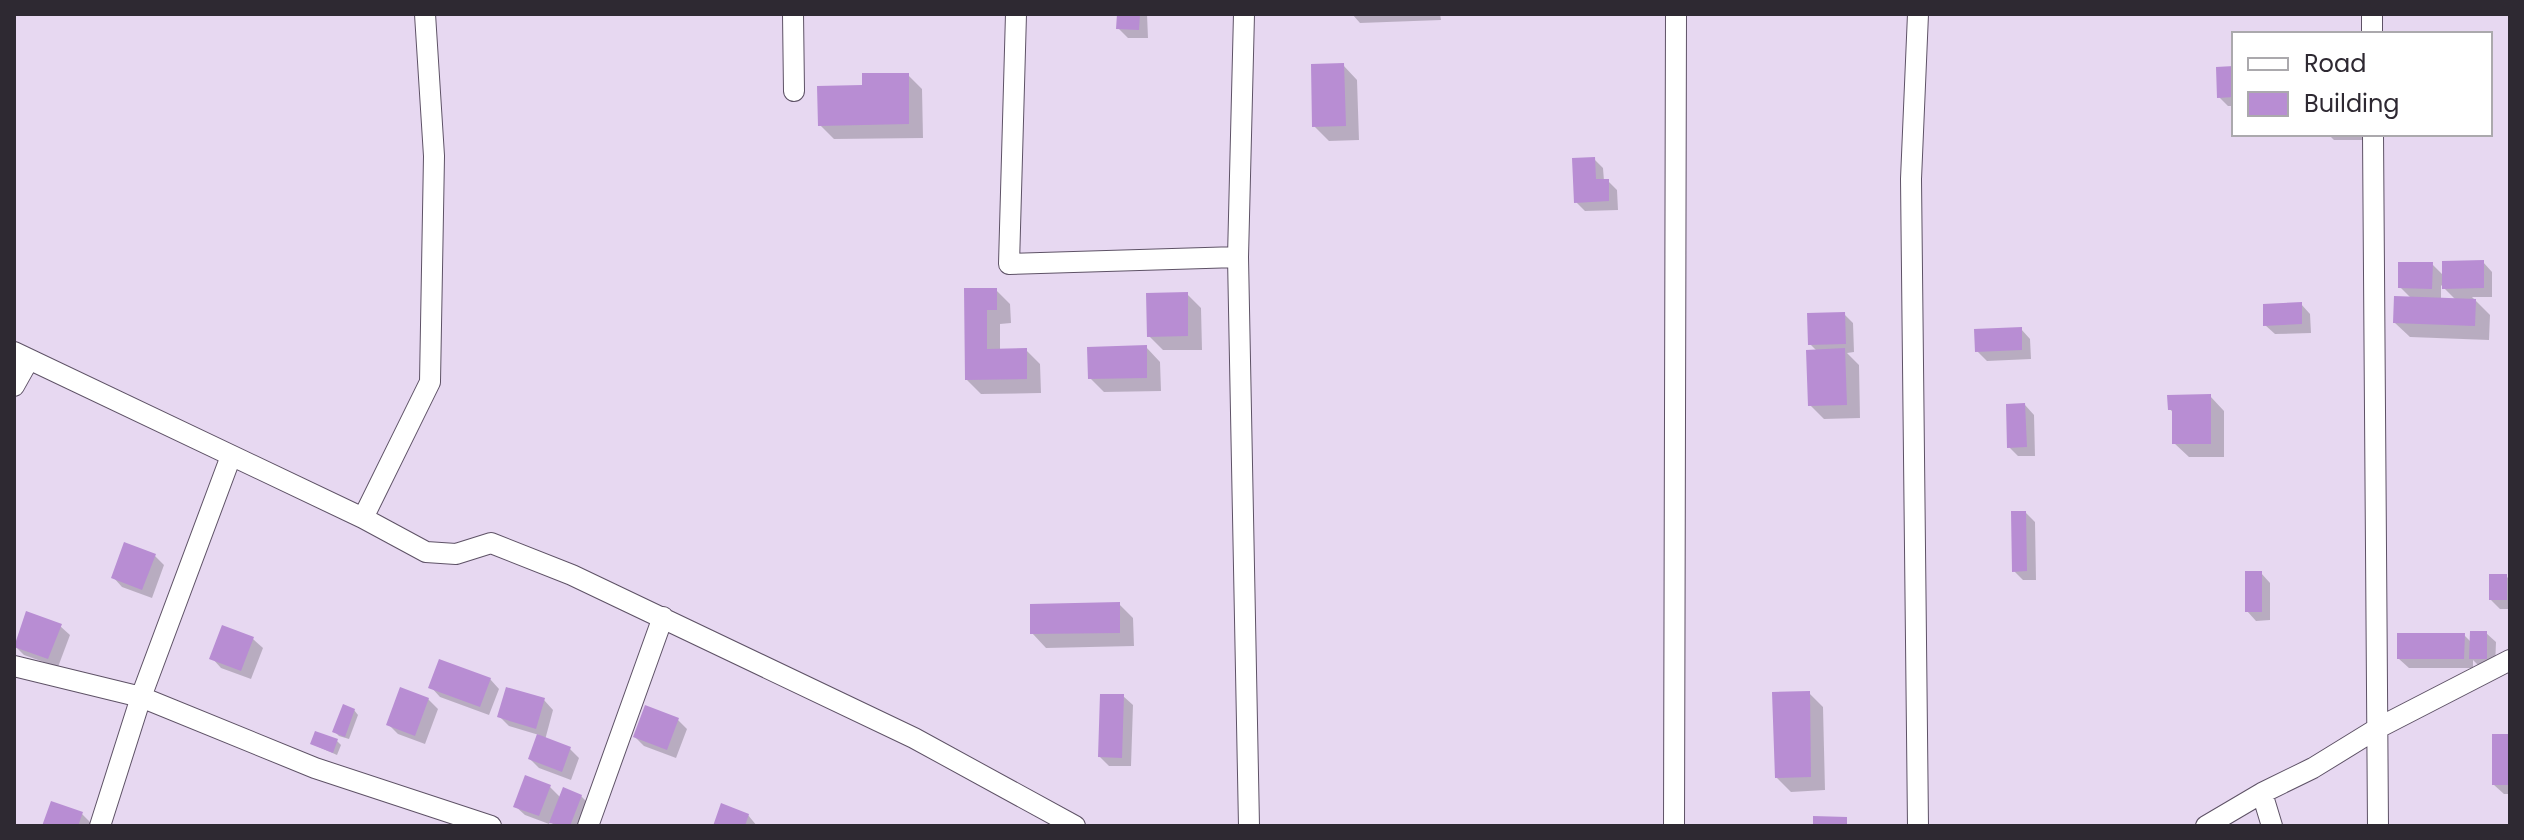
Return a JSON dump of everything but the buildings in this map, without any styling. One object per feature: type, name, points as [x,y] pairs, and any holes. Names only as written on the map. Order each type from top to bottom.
[{"type":"street","points":[[363,518],[430,382],[434,156],[425,14]]},
{"type":"street","points":[[793,14],[794,91]]},
{"type":"street","points":[[1016,14],[1009,264],[1238,257]]},
{"type":"street","points":[[1244,14],[1238,257],[1249,826]]},
{"type":"street","points":[[1674,826],[1676,14]]},
{"type":"street","points":[[1918,14],[1911,179],[1918,826]]},
{"type":"street","points":[[2373,136],[2378,826]]},
{"type":"street","points":[[14,386],[21,356],[363,518],[426,552],[456,554],[491,543],[572,575],[914,738],[1075,826]]},
{"type":"street","points":[[100,826],[141,697],[231,456]]},
{"type":"street","points":[[588,826],[663,617]]},
{"type":"street","points":[[2206,826],[2313,768],[2378,728],[2510,660]]},
{"type":"street","points":[[14,666],[141,697],[315,768],[491,826]]},
{"type":"street","points":[[2262,793],[2272,826]]}]
